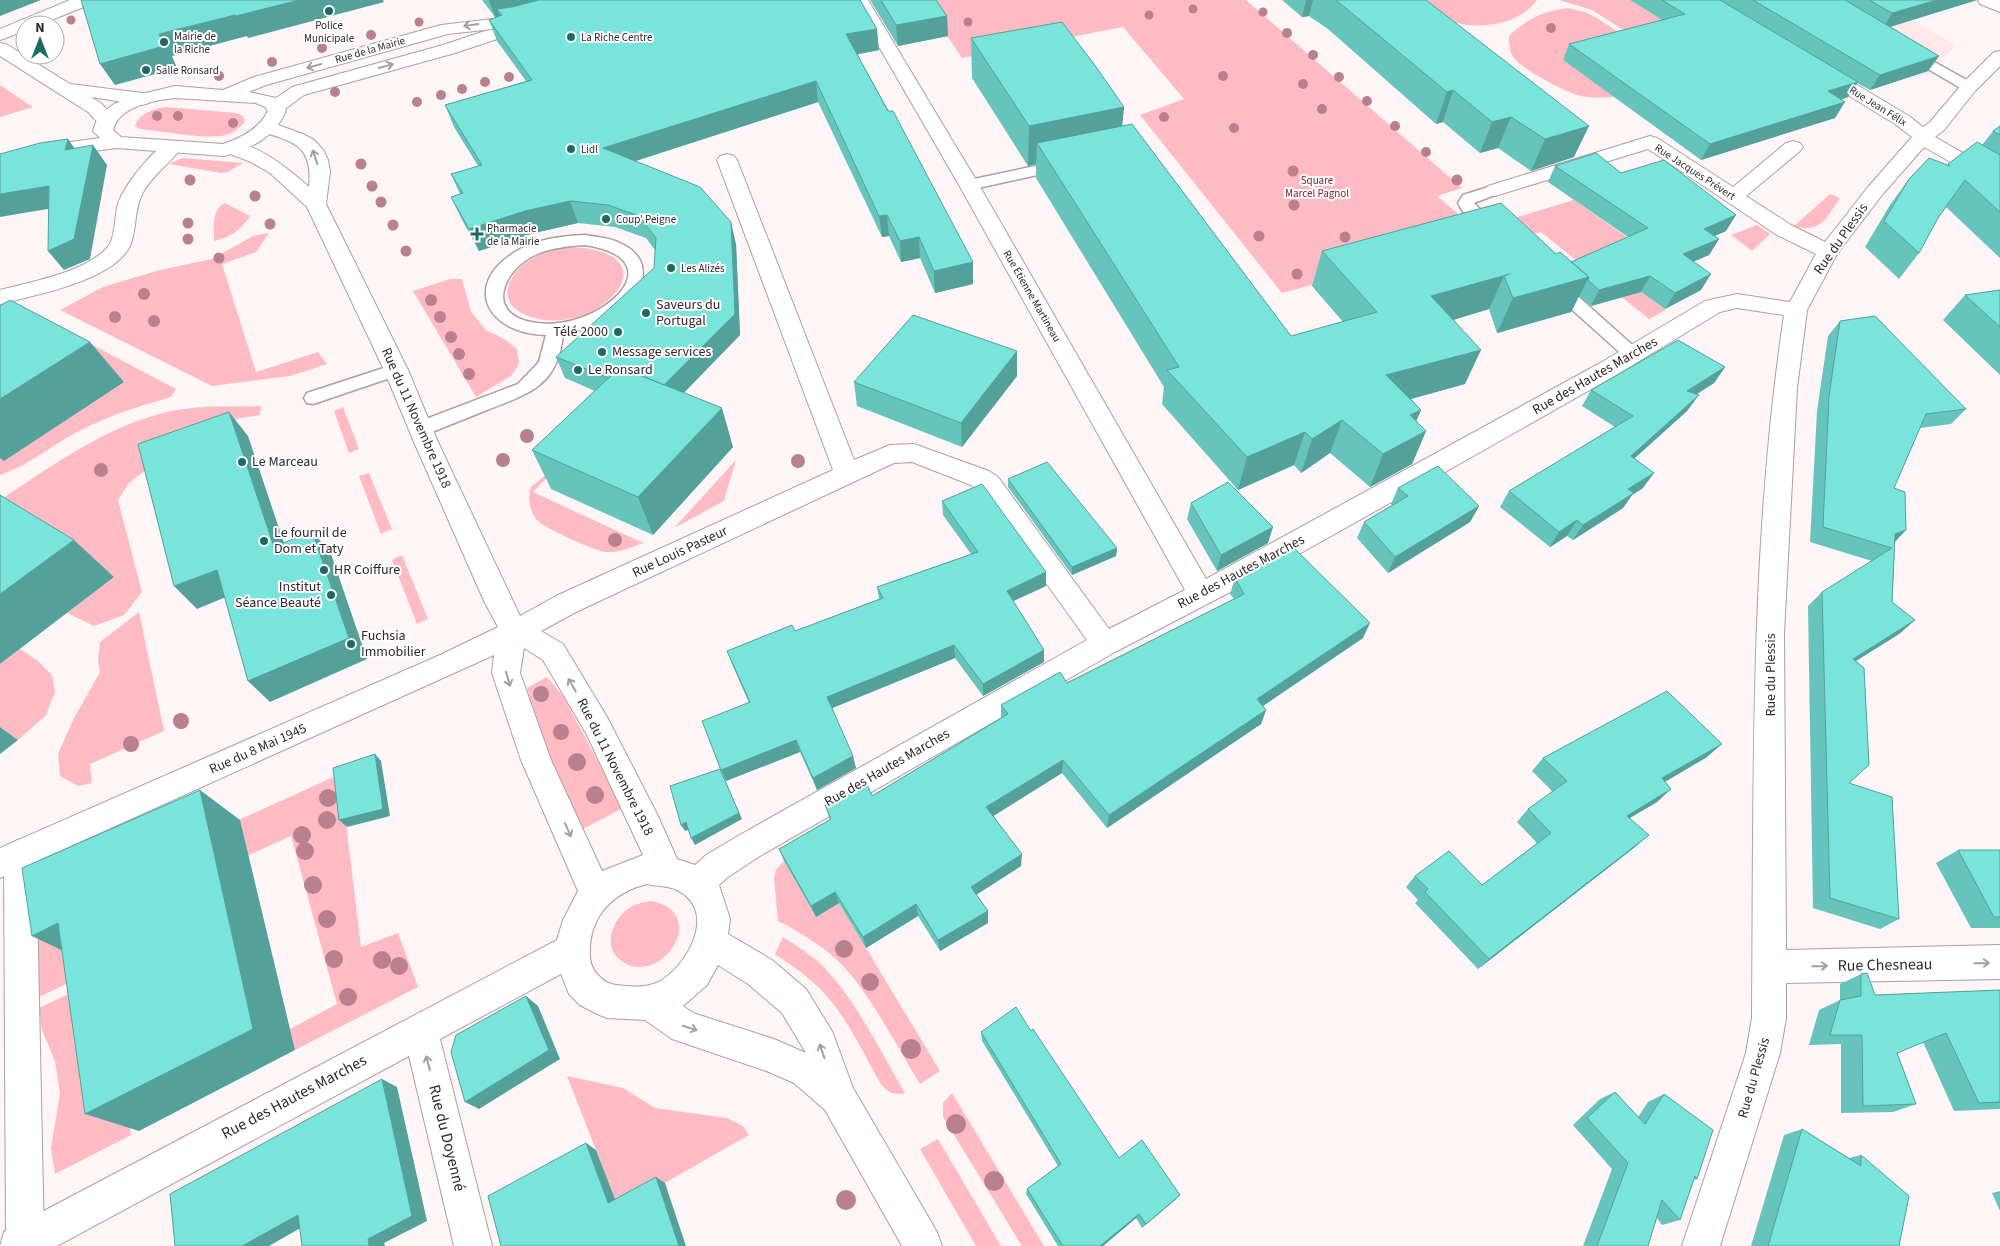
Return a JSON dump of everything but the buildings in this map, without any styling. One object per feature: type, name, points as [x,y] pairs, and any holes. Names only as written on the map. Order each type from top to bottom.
[{"type":"street","points":[[0,35],[85,0]]},
{"type":"street","name":"Rue de la Mairie","points":[[224,96],[260,81],[447,29],[519,20],[595,0]]},
{"type":"street","name":"Rue Étienne Martineau","points":[[860,0],[969,185],[1201,595]]},
{"type":"street","points":[[1986,0],[2000,7]]},
{"type":"street","name":"Rue de la Mairie","points":[[275,107],[298,91],[449,49],[505,29],[519,20]]},
{"type":"street","points":[[0,48],[95,108],[106,123]]},
{"type":"street","name":"Rue du Plessis","points":[[1701,1246],[1763,1053],[1769,1018],[1771,967],[1770,633],[1785,388],[1796,310],[1828,252],[1875,191],[1923,137],[1937,126],[1969,87],[2000,56]]},
{"type":"street","name":"Rue Jean Félix","points":[[1802,60],[1902,120],[1923,137]]},
{"type":"street","points":[[63,87],[142,99]]},
{"type":"street","points":[[0,165],[48,151],[116,142],[215,150],[232,148],[256,136],[267,127],[276,116],[275,107],[268,100],[175,92],[142,99],[116,112],[106,123],[103,131],[116,142]]},
{"type":"street","points":[[48,151],[106,123]]},
{"type":"street","points":[[267,127],[292,135],[311,146],[320,171],[320,186],[316,204]]},
{"type":"street","points":[[1923,137],[2000,182]]},
{"type":"street","name":"Rue Jacques Prévert","points":[[1495,190],[1650,142],[1784,230],[1828,252]]},
{"type":"street","points":[[0,297],[89,269],[112,256],[120,244],[130,197],[172,147]]},
{"type":"street","points":[[1733,197],[1793,147]]},
{"type":"street","name":"Rue du 11 Novembre 1918","points":[[232,148],[258,158],[277,169],[316,204],[396,370],[420,429],[498,601],[515,632],[534,640],[553,652],[597,726],[647,826],[665,869]]},
{"type":"street","points":[[727,160],[846,474]]},
{"type":"street","name":"Rue des Hautes Marches","points":[[698,883],[717,866],[749,846],[1105,644],[1201,595],[1429,470],[1633,355],[1713,306],[1724,303],[1752,302],[1796,310]]},
{"type":"street","name":"Rue Louis Pasteur","points":[[515,632],[566,604],[890,454],[914,454],[980,478],[989,484],[1105,644]]},
{"type":"street","points":[[515,632],[508,654],[506,673],[536,760],[596,894]]},
{"type":"street","name":"Rue du 8 Mai 1945","points":[[10,858],[393,689],[515,632]]},
{"type":"street","points":[[10,858],[21,1244]]},
{"type":"street","points":[[648,869],[665,869],[683,873],[698,883],[710,900],[715,921],[712,943],[703,963],[689,981],[670,994],[649,1002],[635,1004],[614,1002],[601,998],[586,987],[576,970],[572,950],[578,920],[596,894],[612,882],[629,873],[648,869]]},
{"type":"street","points":[[712,943],[760,972],[794,1000],[820,1044],[838,1097],[923,1246]]},
{"type":"street","name":"Rue des Hautes Marches","points":[[21,1244],[572,950]]},
{"type":"street","name":"Rue Chesneau","points":[[1771,967],[2000,962]]},
{"type":"street","points":[[649,1002],[684,1027],[774,1056],[806,1071],[838,1097]]},
{"type":"street","name":"Rue du Doyenné","points":[[420,1030],[473,1246]]},
{"type":"lane","points":[[1895,43],[1969,87]]},
{"type":"lane","points":[[969,185],[1083,162]]},
{"type":"lane","points":[[1495,190],[1469,198],[1466,203],[1469,209],[1506,242]]},
{"type":"lane","points":[[585,240],[598,242],[622,251],[633,262],[636,276],[632,290],[620,304],[602,317],[580,326],[555,330],[532,328],[512,322],[499,312],[493,298],[495,284],[504,270],[526,253],[562,241],[585,240]]},
{"type":"lane","points":[[1544,275],[1633,355]]},
{"type":"lane","points":[[420,429],[524,388],[535,379],[552,357],[555,330]]},
{"type":"lane","points":[[313,398],[396,370]]},
{"type":"shaded area","points":[[1876,0],[1956,46],[1928,71],[1931,73],[1912,78],[1824,28]]},
{"type":"green space","name":"Square Marcel Pagnol","points":[[923,0],[1246,0],[1462,188],[1437,196],[1486,238],[1282,293],[1140,115],[1184,99],[1123,27],[962,58]]},
{"type":"green space","points":[[1414,0],[1537,0],[1520,15],[1509,20],[1497,24],[1473,25],[1446,19]]},
{"type":"green space","points":[[1559,0],[1630,0],[1783,97],[1701,80],[1592,10]]},
{"type":"green space","points":[[1568,8],[1585,12],[1597,18],[1672,68],[1630,91],[1616,96],[1594,97],[1581,96],[1565,90],[1544,79],[1516,60],[1510,50],[1509,36],[1522,25],[1536,17],[1551,11]]},
{"type":"green space","points":[[0,85],[28,104],[33,107],[0,117]]},
{"type":"green space","points":[[166,107],[236,113],[243,116],[245,122],[232,133],[217,136],[184,135],[140,129],[135,126],[140,118],[148,112]]},
{"type":"green space","points":[[182,158],[243,163],[228,172],[221,173],[169,164]]},
{"type":"green space","points":[[1830,194],[1840,198],[1822,222],[1811,228],[1794,226]]},
{"type":"green space","points":[[1574,200],[1638,245],[1600,262],[1666,310],[1649,319],[1541,232],[1520,238],[1514,218]]},
{"type":"green space","points":[[225,203],[250,216],[235,232],[214,241],[215,215],[217,210]]},
{"type":"green space","points":[[1757,225],[1770,234],[1752,251],[1731,235]]},
{"type":"green space","points":[[269,233],[256,252],[222,264],[256,372],[318,352],[327,364],[290,376],[212,386],[60,310],[103,287],[160,270],[212,259],[253,236]]},
{"type":"green space","points":[[571,247],[603,252],[620,263],[623,277],[616,292],[601,306],[580,316],[556,321],[531,317],[519,312],[512,305],[508,297],[511,279],[517,271],[535,257]]},
{"type":"green space","points":[[450,279],[462,279],[471,312],[486,330],[504,339],[517,349],[519,364],[511,376],[476,397],[413,291]]},
{"type":"green space","points":[[47,321],[176,389],[171,397],[125,411],[92,425],[21,466],[0,475],[0,348]]},
{"type":"green space","points":[[261,406],[260,415],[241,418],[220,425],[150,467],[129,483],[118,500],[142,592],[124,615],[94,626],[67,613],[113,577],[0,500],[88,444],[135,422],[159,414],[184,409]]},
{"type":"green space","points":[[343,407],[359,449],[349,453],[334,411]]},
{"type":"green space","points":[[736,460],[724,501],[674,528]]},
{"type":"green space","points":[[562,462],[533,492],[643,543],[620,551],[600,551],[551,530],[536,519],[530,505],[531,487]]},
{"type":"green space","points":[[369,473],[392,529],[381,534],[359,476]]},
{"type":"green space","points":[[402,555],[428,619],[417,624],[392,560]]},
{"type":"green space","points":[[139,612],[164,731],[90,764],[92,783],[78,786],[60,776],[58,754],[73,720],[100,672],[98,661],[100,642]]},
{"type":"green space","points":[[20,649],[38,661],[52,675],[55,692],[46,715],[18,740],[0,727],[0,664]]},
{"type":"green space","points":[[547,677],[563,696],[623,808],[583,829],[543,742],[527,688]]},
{"type":"green space","points":[[340,774],[361,947],[398,933],[418,987],[295,1050],[290,1029],[337,1004],[291,836],[247,856],[239,820]]},
{"type":"green space","points":[[784,861],[816,917],[839,903],[940,1071],[920,1084],[879,1015],[852,976],[818,944],[778,921],[774,878],[776,870]]},
{"type":"green space","points":[[67,899],[79,978],[39,997],[39,937]]},
{"type":"green space","points":[[651,901],[669,908],[678,919],[679,932],[674,945],[665,957],[652,965],[638,967],[623,962],[616,956],[612,949],[611,934],[618,920],[629,908]]},
{"type":"green space","points":[[783,937],[809,954],[831,975],[842,989],[862,1017],[905,1093],[894,1094],[881,1084],[835,1006],[810,980],[775,954]]},
{"type":"green space","points":[[106,976],[131,1135],[55,1174],[51,1148],[60,1093],[55,1061],[42,1030],[39,1008]]},
{"type":"green space","points":[[567,1076],[623,1088],[655,1108],[727,1118],[743,1126],[749,1135],[619,1209]]},
{"type":"green space","points":[[952,1093],[1044,1246],[1022,1246],[943,1117],[943,1103]]},
{"type":"green space","points":[[938,1139],[1001,1246],[976,1246],[920,1149]]},
{"type":"place","name":"Police Municipale","points":[[329,11]]},
{"type":"place","name":"La Riche Centre","points":[[571,37]]},
{"type":"place","name":"Mairie de la Riche","points":[[164,42]]},
{"type":"place","name":"Salle Ronsard","points":[[146,70]]},
{"type":"place","name":"Lidl","points":[[571,149]]},
{"type":"place","name":"Coup' Peigne","points":[[606,219]]},
{"type":"place","name":"Pharmacie de la Mairie","points":[[477,234]]},
{"type":"place","name":"Les Alizés","points":[[671,268]]},
{"type":"place","name":"Saveurs du Portugal","points":[[646,313]]},
{"type":"place","name":"Télé 2000","points":[[618,332]]},
{"type":"place","name":"Message services","points":[[602,352]]},
{"type":"place","name":"Le Ronsard","points":[[578,370]]},
{"type":"place","name":"Le Marceau","points":[[242,462]]},
{"type":"place","name":"Le fournil de Dom et Taty","points":[[264,541]]},
{"type":"place","name":"HR Coiffure","points":[[324,570]]},
{"type":"place","name":"Institut Séance Beauté","points":[[331,595]]},
{"type":"place","name":"Fuchsia Immobilier","points":[[351,644]]}]
